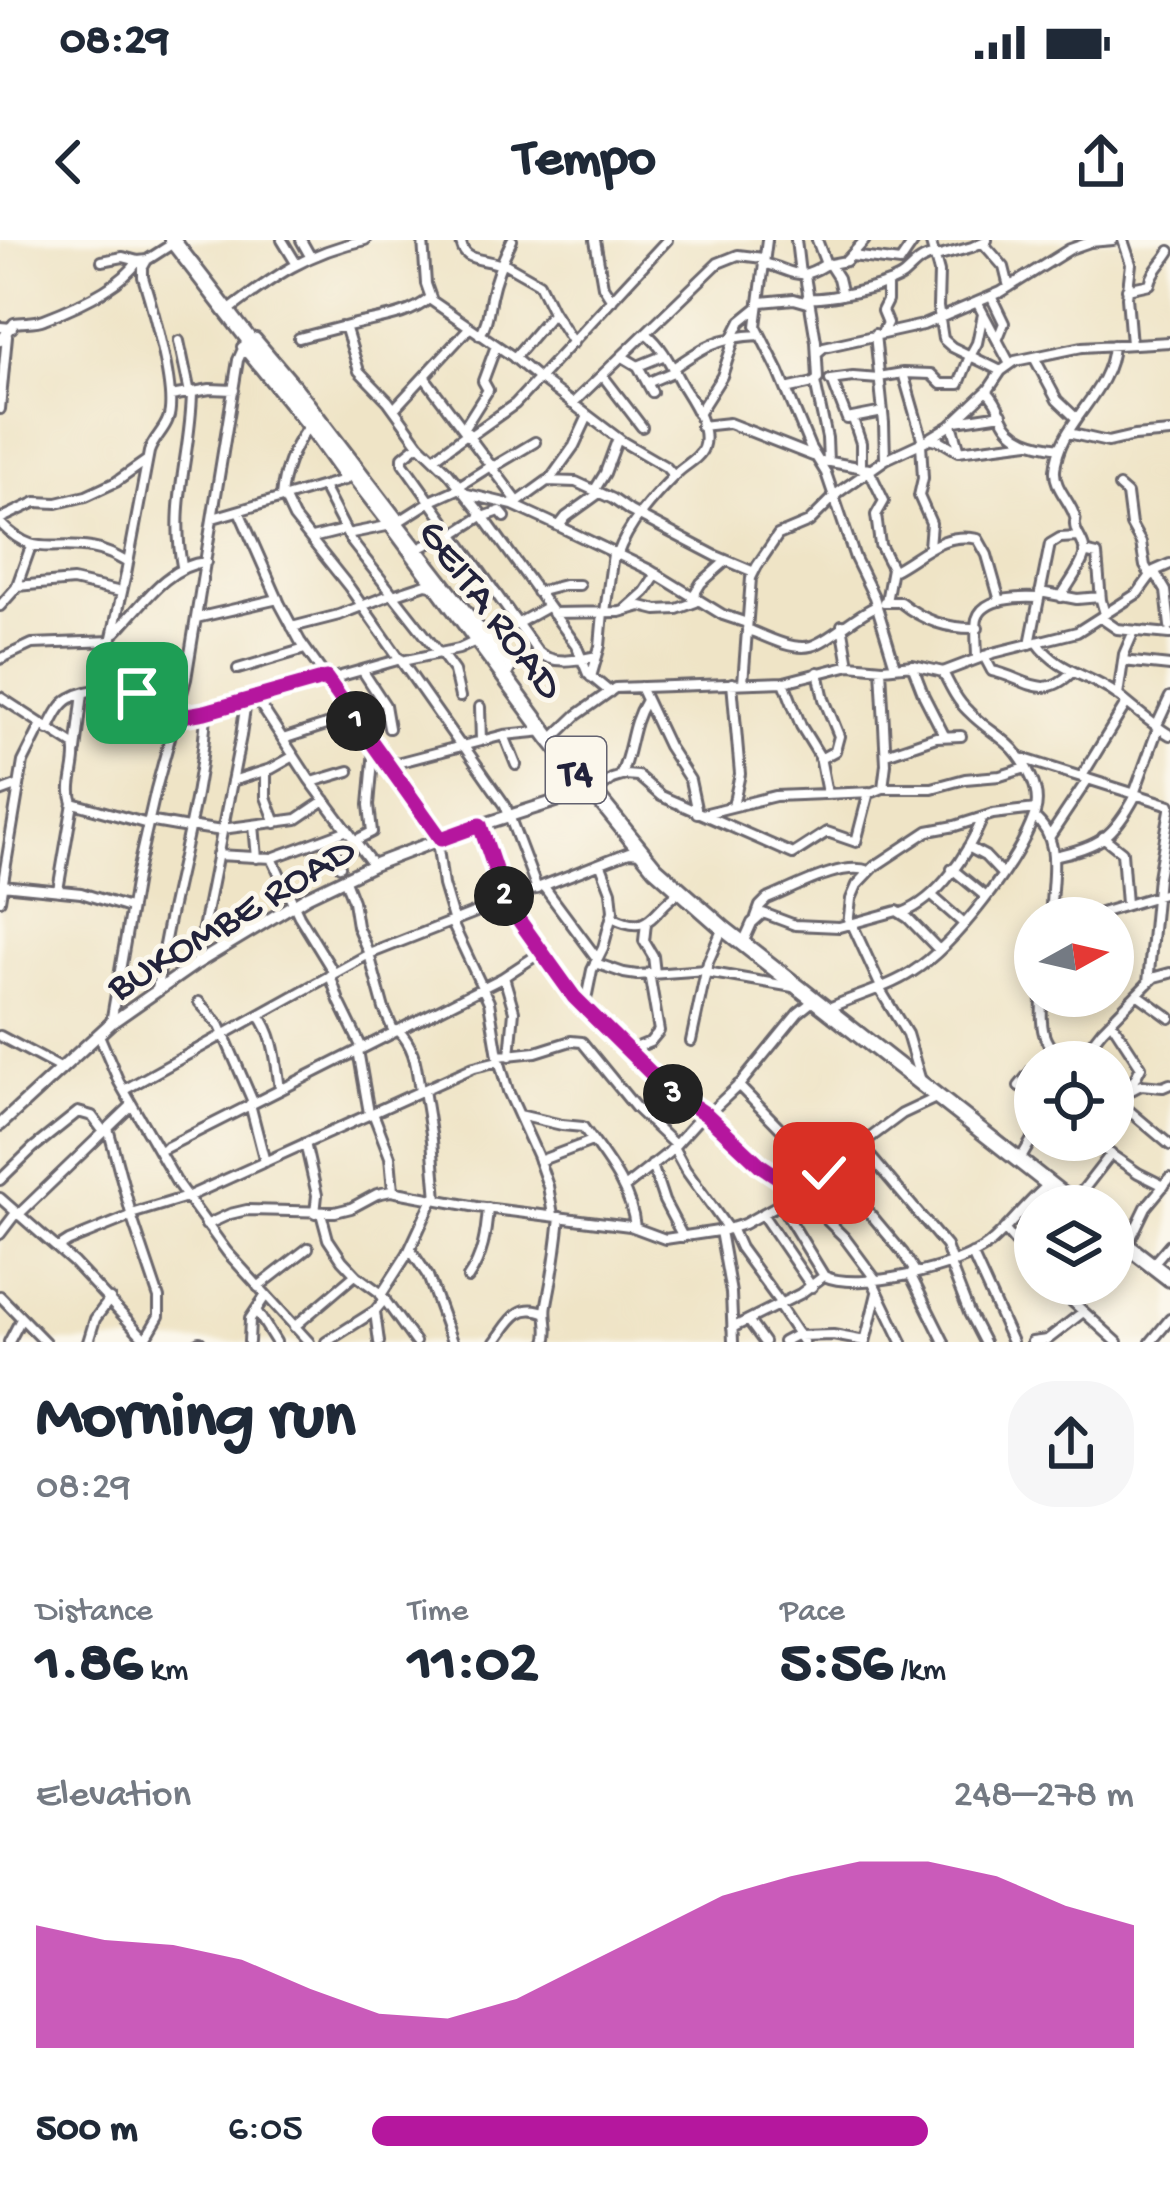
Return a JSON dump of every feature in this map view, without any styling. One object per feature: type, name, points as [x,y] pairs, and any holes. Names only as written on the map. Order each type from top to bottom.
[{"type":"highway","name":"GEITA ROAD","points":[[173,241],[229,310],[245,343],[396,523],[548,735],[643,853],[680,892],[742,944],[1014,1155]]},
{"type":"highway","name":"GEITA ROAD","points":[[1021,1161],[1049,1184]]},
{"type":"highway","points":[[1134,1251],[1170,1279]]},
{"type":"main road","name":"BUKOMBE ROAD","points":[[0,1125],[111,1023],[342,872],[509,814],[595,793]]},
{"type":"street","points":[[282,240],[296,263]]},
{"type":"street","points":[[301,240],[310,256]]},
{"type":"street","points":[[213,518],[353,476],[296,385],[229,310],[333,243],[365,240]]},
{"type":"street","points":[[423,240],[430,298],[674,476]]},
{"type":"street","points":[[461,240],[466,256],[501,264],[539,283],[573,344]]},
{"type":"street","points":[[480,335],[512,240]]},
{"type":"street","points":[[595,240],[603,286],[612,300]]},
{"type":"street","points":[[434,458],[515,404],[667,240]]},
{"type":"street","points":[[766,240],[755,320],[821,459],[855,558],[880,604],[896,666]]},
{"type":"street","points":[[796,240],[827,438],[821,459]]},
{"type":"street","points":[[817,240],[842,295]]},
{"type":"street","points":[[572,404],[725,258],[747,255],[802,275],[844,262],[866,240]]},
{"type":"street","points":[[852,256],[899,262],[915,240]]},
{"type":"street","points":[[930,240],[939,272],[939,317],[945,341],[1000,371]]},
{"type":"street","points":[[817,352],[824,346],[917,326],[1009,287],[1070,249],[1113,240]]},
{"type":"street","points":[[1123,240],[1131,265],[1127,289],[1131,344]]},
{"type":"street","points":[[0,409],[5,332],[16,322],[43,320],[86,300],[173,241]]},
{"type":"street","points":[[698,414],[722,376],[741,320],[759,305],[842,295],[901,277],[920,259],[984,241],[1004,267],[1009,287]]},
{"type":"street","points":[[1127,289],[1150,284],[1170,251]]},
{"type":"street","points":[[102,261],[143,260]]},
{"type":"street","points":[[100,691],[148,460],[153,441],[167,424],[171,396],[143,260]]},
{"type":"street","points":[[885,459],[878,334],[886,326],[882,311],[887,282]]},
{"type":"street","points":[[983,362],[1000,344],[1004,326],[991,296]]},
{"type":"street","points":[[299,338],[405,313],[430,298]]},
{"type":"street","points":[[977,302],[1010,364]]},
{"type":"street","points":[[514,358],[553,312]]},
{"type":"street","points":[[786,389],[816,381],[903,373],[931,374],[941,384],[959,384],[983,313]]},
{"type":"street","points":[[344,327],[359,371],[483,516],[576,645],[591,677],[610,692]]},
{"type":"street","points":[[394,409],[469,328]]},
{"type":"street","points":[[591,677],[615,555],[640,515],[700,453],[704,442],[698,414],[657,342],[647,334]]},
{"type":"street","points":[[623,357],[638,366],[650,387],[701,348],[734,337],[760,335]]},
{"type":"street","points":[[178,340],[192,393],[188,454],[176,517],[182,566]]},
{"type":"street","points":[[733,806],[740,774],[732,709],[754,572],[778,536],[809,522],[867,469],[954,422],[1000,371],[1022,358],[1072,348],[1170,342]]},
{"type":"street","points":[[111,1023],[130,908],[196,618],[245,343]]},
{"type":"street","points":[[467,432],[488,390],[484,379],[496,346]]},
{"type":"street","points":[[1061,597],[1084,552],[1074,514],[1055,479],[1055,465],[1076,418],[1103,382],[1113,346]]},
{"type":"street","points":[[638,366],[665,356]]},
{"type":"street","points":[[1034,358],[1057,400],[1076,418]]},
{"type":"street","points":[[903,373],[925,441],[919,496],[931,523],[929,547]]},
{"type":"street","points":[[603,376],[642,427]]},
{"type":"street","points":[[425,378],[520,505]]},
{"type":"street","points":[[832,380],[846,418],[883,412]]},
{"type":"street","points":[[171,396],[234,390]]},
{"type":"street","points":[[986,391],[998,403],[1008,426],[1029,442]]},
{"type":"street","points":[[954,422],[1001,414]]},
{"type":"street","points":[[520,505],[549,481],[588,416]]},
{"type":"street","points":[[853,418],[867,469],[884,501],[876,515],[880,545],[892,571]]},
{"type":"street","points":[[954,422],[960,451]]},
{"type":"street","points":[[701,426],[729,423],[821,459],[867,469]]},
{"type":"street","points":[[310,425],[290,460],[282,497],[509,814],[540,888],[596,961],[624,974],[706,971],[800,989]]},
{"type":"street","points":[[1069,433],[1108,442],[1170,433]]},
{"type":"street","points":[[559,526],[596,493],[618,438]]},
{"type":"street","points":[[925,441],[941,440],[960,451],[1029,442],[1061,448]]},
{"type":"street","points":[[312,538],[396,523],[535,442]]},
{"type":"street","points":[[419,444],[402,460],[542,657],[556,661],[597,656]]},
{"type":"street","points":[[128,562],[98,548],[31,545],[11,535],[0,521],[36,502],[86,496],[148,460]]},
{"type":"street","points":[[549,481],[577,482],[754,572]]},
{"type":"street","points":[[323,488],[345,532],[454,671],[460,697]]},
{"type":"street","points":[[1084,552],[1097,555],[1103,616],[1117,629],[1170,630],[1166,591],[1145,566],[1131,525],[1127,494],[1118,488]]},
{"type":"street","points":[[461,489],[520,505],[657,574],[723,616],[790,645],[814,645],[880,604],[900,602],[912,613],[942,625],[978,628]]},
{"type":"street","points":[[239,511],[292,627],[439,840],[443,885],[453,922],[482,987],[493,1019],[498,1058],[556,1216],[546,1342]]},
{"type":"street","points":[[454,534],[483,516],[500,511],[505,518]]},
{"type":"street","points":[[396,523],[481,637]]},
{"type":"street","points":[[1033,643],[1050,544],[1080,537]]},
{"type":"street","points":[[880,604],[892,571],[929,547],[960,538],[978,539],[1000,602]]},
{"type":"street","points":[[419,548],[444,541]]},
{"type":"street","points":[[0,606],[13,595],[31,545]]},
{"type":"street","points":[[176,717],[459,649],[495,628],[504,631],[550,610],[685,608],[701,583],[726,561]]},
{"type":"street","points":[[0,659],[32,644],[112,638],[182,566],[206,562]]},
{"type":"street","points":[[388,765],[504,735],[548,735],[624,687],[784,682],[849,665],[912,664],[943,673],[980,657],[1077,632],[1138,593],[1153,574],[1170,564]]},
{"type":"street","points":[[623,610],[645,592],[657,574]]},
{"type":"street","points":[[17,586],[74,581],[121,592]]},
{"type":"street","points":[[292,627],[426,584],[437,586]]},
{"type":"street","points":[[537,592],[579,585]]},
{"type":"street","points":[[1072,672],[1055,686],[1036,686],[992,670],[980,657],[977,619],[1000,602],[1039,596],[1100,597]]},
{"type":"street","points":[[196,618],[278,599]]},
{"type":"street","points":[[842,625],[849,665]]},
{"type":"street","points":[[1050,836],[1085,778],[1122,700],[1123,661],[1134,631]]},
{"type":"street","points":[[1033,643],[1050,660],[1122,700],[1170,735]]},
{"type":"street","points":[[238,669],[306,649]]},
{"type":"street","points":[[107,658],[148,664]]},
{"type":"street","points":[[1123,661],[1170,666]]},
{"type":"street","points":[[912,664],[944,735]]},
{"type":"street","points":[[881,668],[884,788]]},
{"type":"street","points":[[362,670],[385,705],[389,728]]},
{"type":"street","points":[[818,672],[839,736],[835,751],[820,759]]},
{"type":"street","points":[[624,1188],[738,1085],[783,1029],[820,1005],[912,972],[939,950],[1002,874],[1035,813],[1036,792],[1006,740],[966,710],[943,673]]},
{"type":"street","points":[[784,682],[820,759],[827,793]]},
{"type":"street","points":[[640,687],[668,746],[691,780],[699,814]]},
{"type":"street","points":[[130,908],[58,890],[1,892],[23,762],[68,699],[83,693],[137,693],[178,706]]},
{"type":"street","points":[[58,890],[73,803],[70,792],[83,693]]},
{"type":"street","points":[[0,697],[69,741],[76,752]]},
{"type":"street","points":[[1053,856],[1091,848],[1121,821],[1170,698]]},
{"type":"street","points":[[251,699],[373,865]]},
{"type":"street","points":[[196,964],[251,699]]},
{"type":"street","points":[[620,776],[635,719],[645,701]]},
{"type":"street","points":[[480,707],[481,741]]},
{"type":"street","points":[[157,991],[168,915],[204,751],[206,712]]},
{"type":"street","points":[[283,739],[350,714]]},
{"type":"street","points":[[504,735],[516,765]]},
{"type":"street","points":[[886,754],[944,735],[961,736]]},
{"type":"street","points":[[356,840],[372,832],[369,805],[375,748]]},
{"type":"street","points":[[232,781],[294,756]]},
{"type":"street","points":[[1020,758],[1170,808],[1148,983]]},
{"type":"street","points":[[699,814],[776,796],[932,788],[1026,768]]},
{"type":"street","points":[[266,771],[266,797],[277,823]]},
{"type":"street","points":[[312,782],[349,771]]},
{"type":"street","points":[[595,793],[620,776],[638,776],[661,796],[794,854],[827,832],[856,842],[869,792]]},
{"type":"street","points":[[0,792],[20,784]]},
{"type":"street","points":[[73,803],[148,823],[222,830],[297,819],[326,800]]},
{"type":"street","points":[[920,1084],[907,1034],[850,925],[854,891],[869,871],[928,831],[984,817],[1035,813]]},
{"type":"street","points":[[1035,813],[1050,836],[1052,897]]},
{"type":"street","points":[[756,918],[763,914],[795,925],[850,925],[889,913],[902,914],[931,896],[984,817]]},
{"type":"street","points":[[254,825],[257,858]]},
{"type":"street","points":[[480,825],[506,902],[584,1009],[674,1095],[706,1114],[760,1165],[798,1191],[844,1237],[874,1280],[902,1342]]},
{"type":"street","points":[[217,855],[272,858],[348,830]]},
{"type":"street","points":[[1103,837],[1122,852],[1125,897]]},
{"type":"street","points":[[326,1342],[375,1310],[435,1199],[433,1140],[416,1058],[384,1010],[330,839]]},
{"type":"street","points":[[968,847],[1002,874]]},
{"type":"street","points":[[124,1090],[369,954],[629,852],[643,853]]},
{"type":"street","points":[[272,858],[332,974],[360,1049],[371,1113],[390,1156],[393,1191]]},
{"type":"street","points":[[584,1009],[612,917],[613,902],[601,865]]},
{"type":"street","points":[[742,944],[767,899],[836,871],[855,867],[869,871]]},
{"type":"street","points":[[952,869],[985,896]]},
{"type":"street","points":[[612,917],[628,925],[646,922],[680,892]]},
{"type":"street","points":[[1134,902],[1170,892]]},
{"type":"street","points":[[931,896],[963,923]]},
{"type":"street","points":[[902,914],[939,950]]},
{"type":"street","points":[[628,1051],[650,1042],[659,1031],[655,963],[644,941],[646,922]]},
{"type":"street","points":[[691,1041],[706,971],[723,928]]},
{"type":"street","points":[[159,1151],[504,976],[540,953]]},
{"type":"street","points":[[1095,1041],[1148,983],[1170,974]]},
{"type":"street","points":[[504,976],[514,1011],[510,1056]]},
{"type":"street","points":[[1137,994],[1170,1018]]},
{"type":"street","points":[[199,1002],[224,1034],[252,1103],[265,1162]]},
{"type":"street","points":[[259,1015],[274,1048],[280,1089]]},
{"type":"street","points":[[1042,1017],[1046,1041]]},
{"type":"street","points":[[1111,1022],[1124,1041]]},
{"type":"street","points":[[98,1035],[132,1105],[206,1225],[309,1342]]},
{"type":"street","points":[[0,1036],[62,1069]]},
{"type":"street","points":[[58,1248],[131,1215],[187,1197],[482,1064],[582,1042],[674,1146],[800,1337]]},
{"type":"street","points":[[1134,1088],[1170,1084]]},
{"type":"street","points":[[738,1085],[827,1170],[903,1253],[944,1342]]},
{"type":"street","points":[[206,1225],[247,1210],[343,1211],[393,1191],[635,1227],[665,1239],[726,1230],[780,1204],[917,1105],[937,1097]]},
{"type":"street","points":[[0,1234],[132,1105]]},
{"type":"street","points":[[0,1180],[78,1112],[92,1115],[106,1130],[159,1298],[159,1316],[146,1341],[58,1248],[0,1198]]},
{"type":"street","points":[[518,1115],[580,1125],[624,1188],[635,1227]]},
{"type":"street","points":[[1134,1115],[1170,1145]]},
{"type":"street","points":[[539,1161],[592,1141]]},
{"type":"street","points":[[305,1143],[318,1213],[328,1238],[355,1275],[383,1297],[415,1342]]},
{"type":"street","points":[[860,1144],[946,1246],[984,1342]]},
{"type":"street","points":[[1121,1161],[1138,1173],[1167,1182],[1134,1229]]},
{"type":"street","points":[[652,1165],[683,1237]]},
{"type":"street","points":[[780,1204],[824,1276],[874,1280],[951,1263],[986,1247],[1049,1184]]},
{"type":"street","points":[[468,1278],[485,1242],[488,1208]]},
{"type":"street","points":[[762,1214],[812,1287]]},
{"type":"street","points":[[1004,1229],[1014,1241]]},
{"type":"street","points":[[726,1230],[733,1342]]},
{"type":"street","points":[[1152,1265],[1170,1244]]},
{"type":"street","points":[[258,1287],[308,1248]]},
{"type":"street","points":[[410,1249],[428,1276],[452,1342]]},
{"type":"street","points":[[972,1254],[1012,1342]]},
{"type":"street","points":[[294,1327],[355,1275]]},
{"type":"street","points":[[732,1328],[812,1287],[824,1276]]},
{"type":"street","points":[[783,1342],[832,1335],[865,1342],[877,1292]]},
{"type":"street","points":[[249,1342],[250,1319],[266,1295]]},
{"type":"street","points":[[0,1296],[45,1342]]},
{"type":"street","points":[[88,1342],[95,1319],[110,1299]]},
{"type":"street","points":[[1076,1305],[1117,1342]]},
{"type":"street","points":[[495,1342],[520,1311],[532,1307],[546,1313]]},
{"type":"street","points":[[256,1310],[276,1342]]},
{"type":"street","points":[[375,1310],[379,1342]]},
{"type":"street","points":[[1031,1342],[1044,1341],[1083,1312]]},
{"type":"street","points":[[1151,1342],[1170,1318]]},
{"type":"street","points":[[9,1342],[21,1319]]},
{"type":"street","points":[[748,1320],[764,1342]]},
{"type":"route","points":[[137,693],[178,706],[176,717],[326,678],[441,839],[480,825],[506,902],[584,1009],[674,1095],[707,1115],[784,1182],[799,1191],[824,1173]]}]
